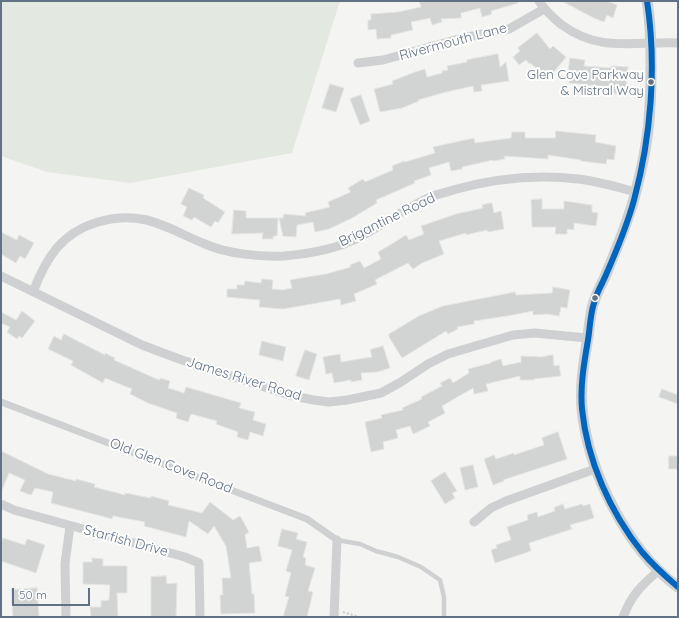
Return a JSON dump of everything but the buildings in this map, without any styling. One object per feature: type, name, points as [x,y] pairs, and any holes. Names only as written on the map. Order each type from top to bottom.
[{"type":"street","points":[[539,1],[544,9],[571,32],[586,39],[600,43],[615,44],[678,43]]},
{"type":"street","points":[[647,1],[651,43],[650,106],[646,138],[636,192],[619,242],[592,308],[583,362],[581,385],[582,409],[587,440],[595,469],[612,506],[627,532],[659,570],[678,587]]},
{"type":"street","name":"Rivermouth Lane","points":[[358,63],[383,60],[462,38],[509,29],[544,9]]},
{"type":"street","name":"Brigantine Road","points":[[33,292],[42,270],[50,256],[61,242],[73,232],[97,222],[113,218],[144,219],[163,224],[206,245],[223,250],[263,256],[284,256],[314,252],[338,245],[357,238],[401,212],[432,197],[463,187],[489,182],[532,177],[563,178],[596,182],[636,192]]},
{"type":"street","name":"James River Road","points":[[1,276],[142,345],[182,360],[289,395],[328,402],[347,400],[381,392],[448,354],[513,335],[535,333],[588,338]]},
{"type":"street","name":"Old Glen Cove Road","points":[[1,402],[308,519],[337,540]]},
{"type":"street","points":[[474,522],[491,508],[506,501],[595,469]]},
{"type":"street","name":"Starfish Drive","points":[[1,504],[14,510],[185,557],[199,563],[200,617]]},
{"type":"street","points":[[66,617],[65,564],[70,526]]},
{"type":"street","points":[[334,613],[337,540]]},
{"type":"street","points":[[622,617],[636,590],[659,570]]},
{"type":"lane","points":[[337,540],[360,544],[376,551],[398,557],[421,567],[440,580],[444,597],[444,617]]},
{"type":"path","points":[[334,613],[359,617]]},
{"type":"shaded area","points":[[1,1],[340,1],[292,153],[130,183],[47,172],[1,156]]},
{"type":"transit line","points":[[647,1],[652,51],[652,76],[651,101],[645,151],[640,176],[628,219],[621,239],[596,296],[593,308],[583,374],[582,409],[589,447],[610,503],[630,536],[642,552],[678,587]]},
{"type":"place","name":"Glen Cove Parkway & Mistral Way","points":[[651,82]]}]
